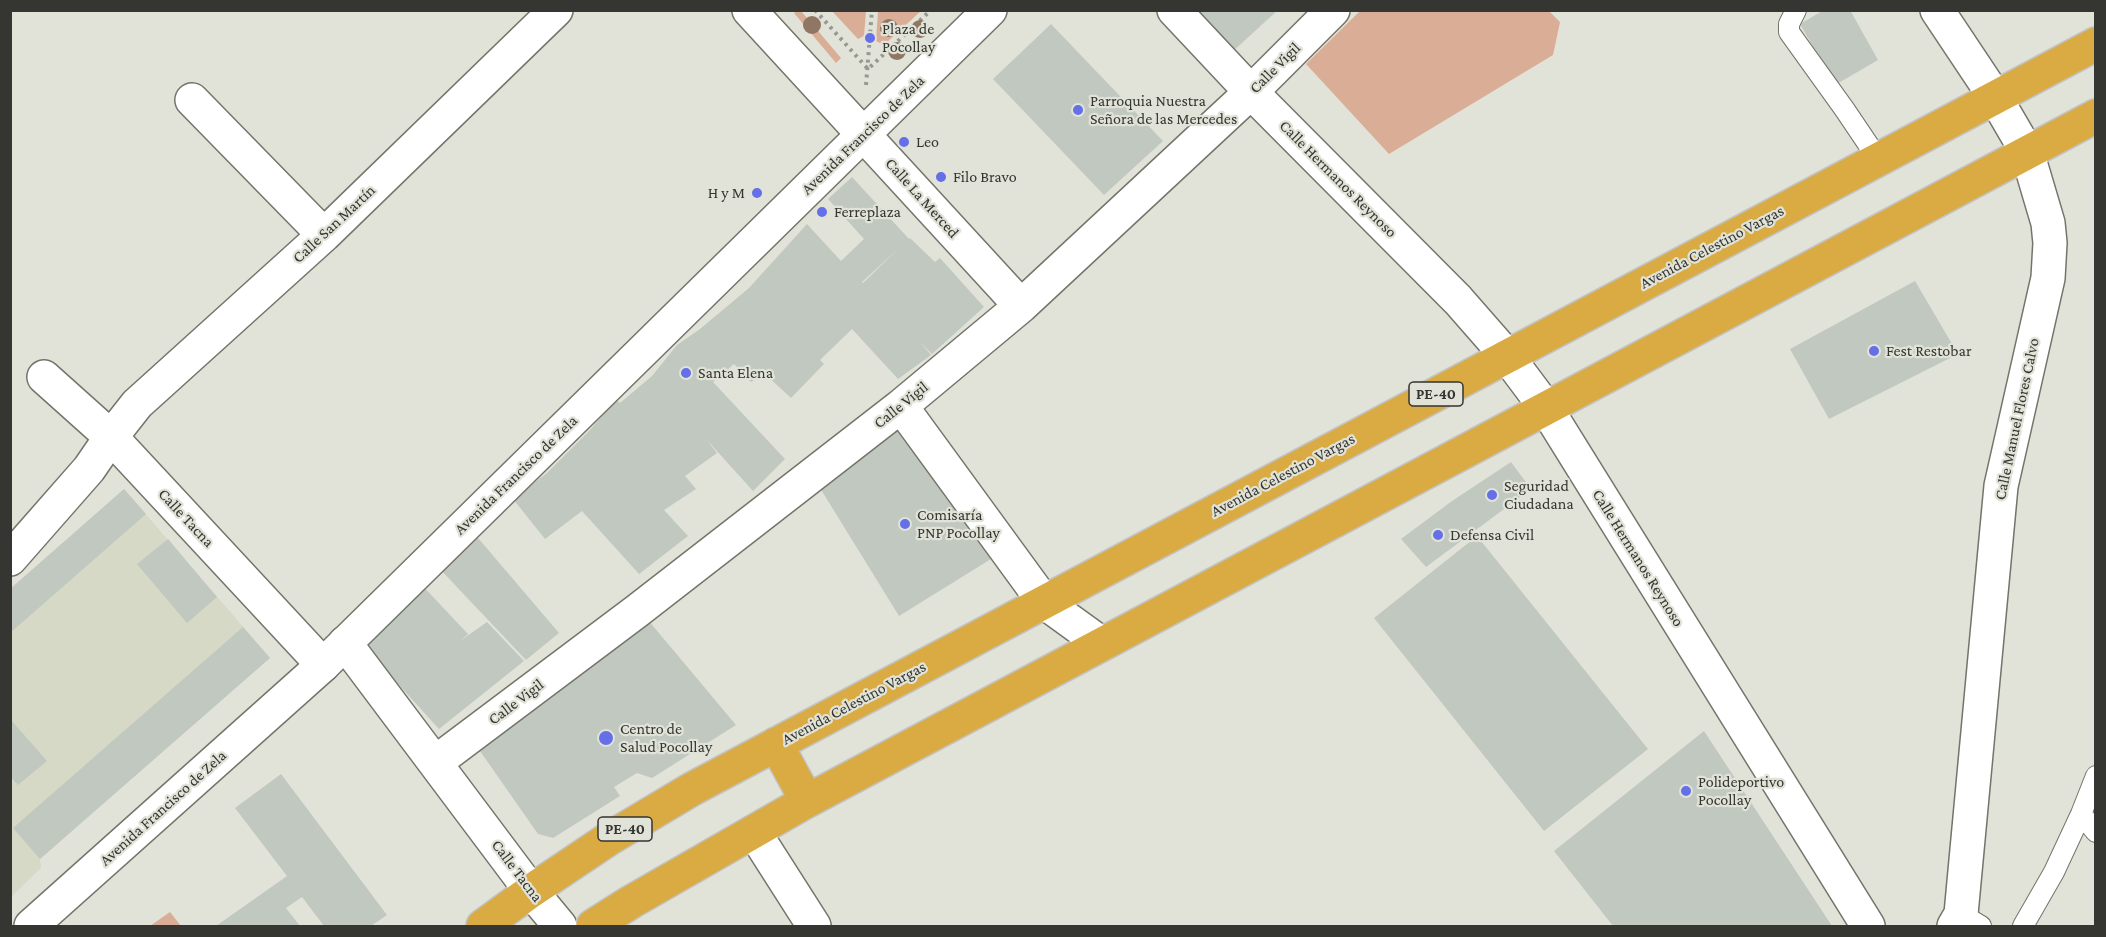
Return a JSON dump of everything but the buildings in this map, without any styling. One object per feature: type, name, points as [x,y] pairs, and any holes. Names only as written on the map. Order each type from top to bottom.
[{"type":"highway","name":"Avenida Celestino Vargas","points":[[483,927],[531,891],[620,831],[692,789],[2096,44]]},
{"type":"highway","points":[[593,927],[662,884],[807,801],[2096,116]]},
{"type":"highway","points":[[776,744],[807,801]]},
{"type":"street","name":"Calle San Martín","points":[[10,559],[89,469],[137,404],[324,235],[556,10]]},
{"type":"street","name":"Calle La Merced","points":[[749,10],[1021,306]]},
{"type":"street","name":"Avenida Francisco de Zela","points":[[31,927],[334,654],[990,10]]},
{"type":"street","name":"Calle Hermanos Reynoso","points":[[1174,10],[1251,92],[1458,300],[1507,356],[1546,408],[1868,927]]},
{"type":"street","name":"Calle Vigil","points":[[436,762],[902,406],[1021,306],[1251,92],[1333,10]]},
{"type":"street","name":"Calle Manuel Flores Calvo","points":[[1937,10],[1995,97],[2027,152],[2048,223],[2050,261],[2001,486],[1965,923]]},
{"type":"street","points":[[192,100],[324,235]]},
{"type":"street","name":"Calle Tacna","points":[[44,377],[111,437],[334,654],[436,762],[560,927]]},
{"type":"street","points":[[902,406],[1044,602],[1102,644]]},
{"type":"street","points":[[754,832],[814,927]]},
{"type":"lane","points":[[1796,10],[1789,24],[1789,32],[1878,159]]},
{"type":"lane","points":[[2023,927],[2054,872],[2096,776]]},
{"type":"lane","points":[[2081,814],[2096,832]]},
{"type":"path","points":[[815,10],[868,69]]},
{"type":"path","points":[[866,86],[872,10]]},
{"type":"path","points":[[868,69],[931,10]]},
{"type":"shaded area","points":[[878,10],[921,11],[884,45],[876,41]]},
{"type":"shaded area","points":[[801,11],[841,58],[836,63],[794,13]]},
{"type":"shaded area","points":[[832,11],[866,11],[864,36],[858,39]]},
{"type":"shaded area","points":[[1360,11],[1549,11],[1560,22],[1553,55],[1389,154],[1306,64]]},
{"type":"shaded area","points":[[124,489],[270,658],[40,859],[41,868],[11,897],[11,589]]},
{"type":"shaded area","points":[[170,912],[181,926],[150,926]]},
{"type":"place","name":"Plaza de Pocollay","points":[[870,38]]},
{"type":"place","name":"Parroquia Nuestra Señora de las Mercedes","points":[[1078,110]]},
{"type":"place","name":"Leo","points":[[904,142]]},
{"type":"place","name":"Filo Bravo","points":[[941,177]]},
{"type":"place","name":"H y M","points":[[757,193]]},
{"type":"place","name":"Ferreplaza","points":[[822,212]]},
{"type":"place","name":"Fest Restobar","points":[[1874,351]]},
{"type":"place","name":"Santa Elena","points":[[686,373]]},
{"type":"place","name":"Seguridad Ciudadana","points":[[1492,495]]},
{"type":"place","name":"Comisaría PNP Pocollay","points":[[905,524]]},
{"type":"place","name":"Defensa Civil","points":[[1438,535]]},
{"type":"place","name":"Centro de Salud Pocollay","points":[[606,738]]},
{"type":"place","name":"Polideportivo Pocollay","points":[[1686,791]]}]
